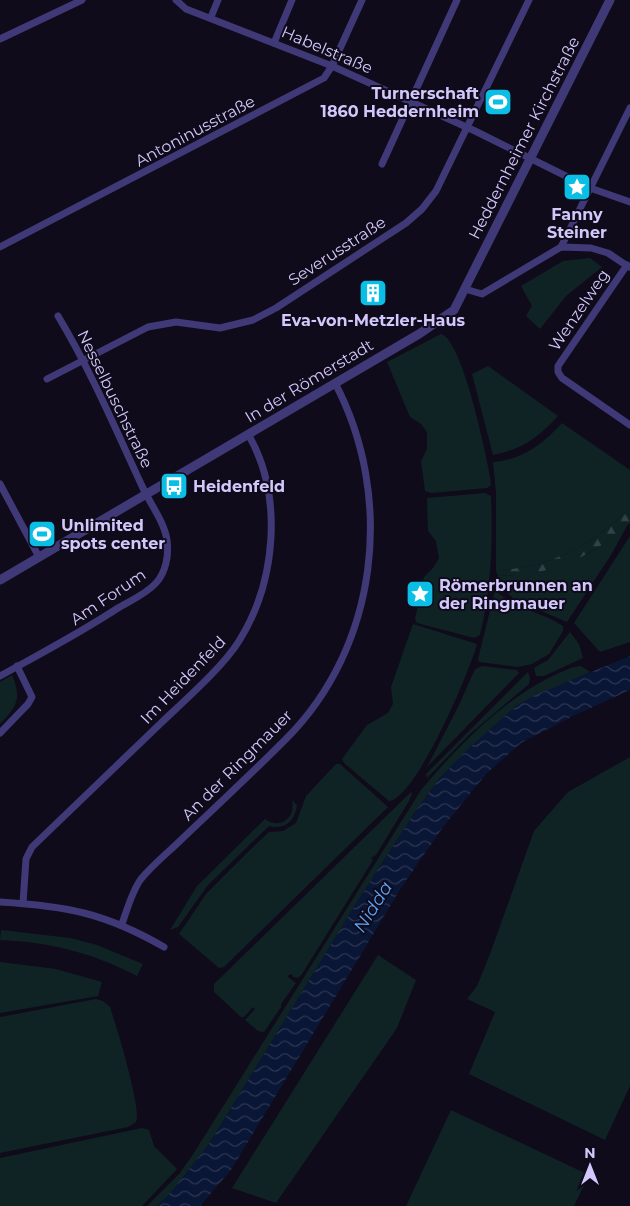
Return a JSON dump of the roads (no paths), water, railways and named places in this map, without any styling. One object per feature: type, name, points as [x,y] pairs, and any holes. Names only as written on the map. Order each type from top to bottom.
[{"type":"street","points":[[0,39],[82,0]]},
{"type":"street","name":"Habelstraße","points":[[176,0],[186,9],[211,17],[332,66],[466,126],[590,188],[630,202]]},
{"type":"street","points":[[211,17],[218,0]]},
{"type":"street","points":[[274,43],[292,0]]},
{"type":"street","name":"Antoninusstraße","points":[[0,247],[324,78],[332,66],[362,0]]},
{"type":"street","points":[[382,164],[457,0]]},
{"type":"street","name":"Severusstraße","points":[[47,379],[156,325],[176,322],[226,327],[253,320],[276,308],[365,251],[422,209],[436,191],[529,0]]},
{"type":"street","name":"Heddernheimer Kirchstraße","points":[[465,289],[610,0]]},
{"type":"street","points":[[561,247],[630,108]]},
{"type":"street","points":[[465,289],[482,294],[561,247],[591,248],[608,253],[628,266]]},
{"type":"street","name":"Wenzelweg","points":[[628,266],[558,366],[558,372],[562,378],[630,425]]},
{"type":"street","name":"In der Römerstadt","points":[[0,580],[446,316],[454,310],[465,289]]},
{"type":"street","name":"Nesselbuschstraße","points":[[58,316],[85,360],[146,494]]},
{"type":"street","name":"An der Ringmauer","points":[[122,924],[140,880],[287,738],[310,711],[345,654],[357,624],[368,574],[370,497],[363,451],[354,424],[335,383]]},
{"type":"street","name":"Im Heidenfeld","points":[[23,903],[26,860],[32,847],[207,678],[239,642],[253,615],[266,572],[271,528],[270,508],[263,471],[248,434]]},
{"type":"street","points":[[0,484],[39,557]]},
{"type":"street","name":"Am Forum","points":[[0,676],[79,633],[156,583],[164,571],[168,556],[167,540],[162,523],[146,494]]},
{"type":"street","points":[[0,733],[28,704],[32,696],[17,666]]},
{"type":"street","points":[[0,902],[66,907],[122,924],[164,947]]},
{"type":"water","name":"Nidda","points":[[630,656],[630,690],[573,716],[521,743],[486,774],[443,827],[401,888],[231,1170],[200,1206],[157,1206],[171,1192],[209,1144],[357,902],[415,812],[439,779],[464,753],[516,706],[535,695]]},
{"type":"place","name":"Turnerschaft 1860 Heddernheim","points":[[498,102]]},
{"type":"place","name":"Fanny Steiner","points":[[577,187]]},
{"type":"place","name":"Eva-von-Metzler-Haus","points":[[373,293]]},
{"type":"place","name":"Heidenfeld","points":[[174,486]]},
{"type":"place","name":"Unlimited spots center","points":[[42,534]]},
{"type":"place","name":"Römerbrunnen an der Ringmauer","points":[[420,594]]}]
